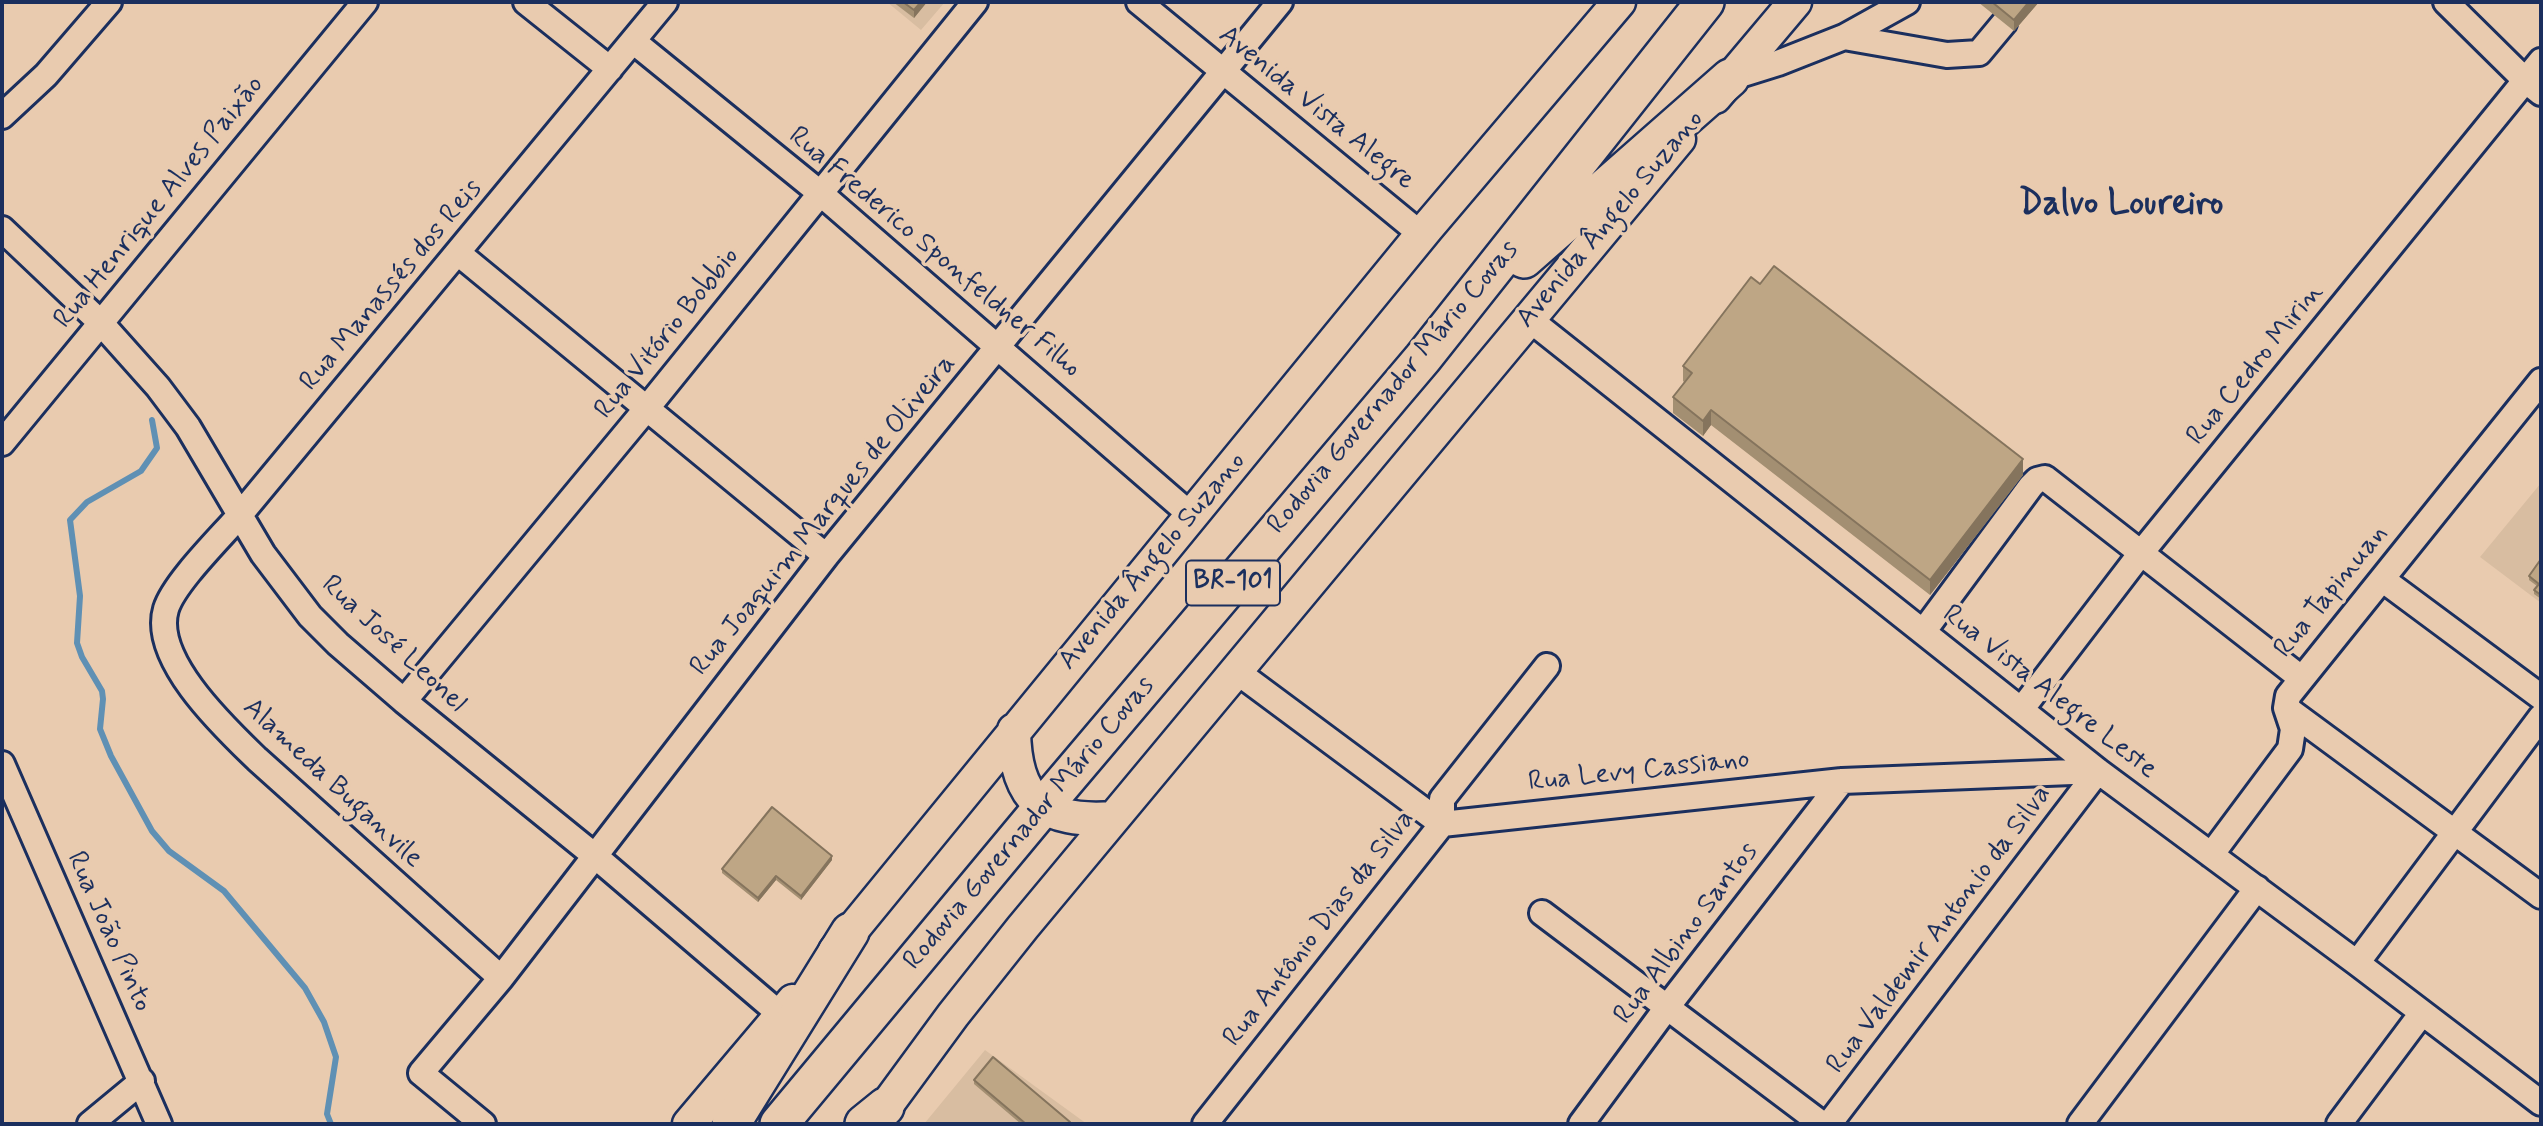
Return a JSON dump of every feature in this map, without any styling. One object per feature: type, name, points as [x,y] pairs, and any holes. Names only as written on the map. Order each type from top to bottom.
[{"type":"highway","name":"Rodovia Governador Mário Covas","points":[[779,1124],[1423,358],[1705,2]]},
{"type":"highway","points":[[1423,358],[1529,253],[1730,78]]},
{"type":"highway","points":[[731,1124],[850,932]]},
{"type":"main road","name":"Avenida Ângelo Suzano","points":[[689,1124],[1422,235],[1619,2]]},
{"type":"main road","name":"Avenida Ângelo Suzano","points":[[874,1118],[953,1015],[1113,818],[1795,2]]},
{"type":"main road","points":[[1014,730],[1014,758],[1024,785],[1042,808],[1089,820],[1113,818]]},
{"type":"street","points":[[2,116],[46,75],[109,2]]},
{"type":"street","name":"Rua Henrique Alves Paixão","points":[[2,443],[365,2]]},
{"type":"street","points":[[526,2],[610,69]]},
{"type":"street","name":"Rua Manassés dos Reis","points":[[166,609],[180,584],[665,2]]},
{"type":"street","name":"Rua Vitório Bobbio","points":[[404,701],[647,408],[975,2]]},
{"type":"street","name":"Avenida Vista Alegre","points":[[1139,2],[1422,235]]},
{"type":"street","name":"Rua Joaquim Marques de Oliveira","points":[[483,1124],[421,1073],[501,978],[826,556],[1280,2]]},
{"type":"street","points":[[1730,78],[1778,63],[1844,37],[1907,2]]},
{"type":"street","points":[[2446,2],[2533,87]]},
{"type":"street","points":[[1844,37],[1947,55],[1979,53],[2004,23]]},
{"type":"street","name":"Rua Frederico Sponfeldner Filho","points":[[633,41],[820,193],[1192,516]]},
{"type":"street","name":"Rua Cedro Mirin","points":[[2021,710],[2141,553],[2533,87],[2541,61]]},
{"type":"street","name":"Rua José Leonel","points":[[2,229],[100,322],[158,387],[188,427],[263,554],[310,616],[404,701],[595,856],[781,1015]]},
{"type":"street","points":[[458,253],[826,556]]},
{"type":"street","name":"Rua Vista Alegre Leste","points":[[1529,319],[2098,771],[2541,1103]]},
{"type":"street","name":"Rua Tapinuan","points":[[2286,708],[2288,696],[2301,678],[2541,381]]},
{"type":"street","points":[[1923,632],[2031,486],[2037,480],[2045,478],[2301,678]]},
{"type":"street","points":[[2382,579],[2541,697]]},
{"type":"street","name":"Alameda Buganvile","points":[[166,609],[165,634],[175,660],[193,692],[220,723],[501,978]]},
{"type":"street","name":"Rua Antônio Dias da Silva","points":[[1205,1124],[1442,824],[1442,799],[1547,666]]},
{"type":"street","points":[[1236,671],[1442,824]]},
{"type":"street","points":[[2286,708],[2541,896]]},
{"type":"street","points":[[2211,855],[2290,749],[2293,729],[2286,708]]},
{"type":"street","points":[[2357,963],[2541,717]]},
{"type":"street","name":"Rua João Pinto","points":[[2,764],[159,1124]]},
{"type":"street","name":"Rua Levy Cassiano","points":[[1442,824],[1842,781],[2098,771]]},
{"type":"street","name":"Rua Valdemir Antonio da Silva","points":[[1829,1124],[2098,771]]},
{"type":"street","name":"Rua Albino Santos","points":[[1581,1124],[1668,1006],[1842,781]]},
{"type":"street","points":[[2080,1124],[2257,888]]},
{"type":"street","points":[[1542,913],[1822,1124]]},
{"type":"street","points":[[2339,1124],[2422,1013]]},
{"type":"street","points":[[90,1124],[142,1081]]},
{"type":"shaded area","points":[[887,2],[945,2],[921,30]]},
{"type":"shaded area","points":[[2541,483],[2541,603],[2480,557]]},
{"type":"shaded area","points":[[985,1050],[1087,1124],[924,1124]]},
{"type":"building","points":[[903,2],[921,2],[914,10]]},
{"type":"building","points":[[1992,2],[2029,2],[2014,20]]},
{"type":"building","points":[[1774,266],[2023,459],[1930,580],[1711,410],[1703,421],[1673,397],[1692,373],[1683,366],[1751,277],[1760,284]]},
{"type":"building","points":[[2541,559],[2541,595],[2534,590],[2539,584],[2529,576]]},
{"type":"building","points":[[772,807],[832,856],[801,896],[776,876],[758,898],[722,869]]},
{"type":"building","points":[[993,1057],[1070,1122],[1026,1124],[974,1080]]},
{"type":"waterway","points":[[152,420],[157,448],[141,471],[87,502],[70,520],[80,596],[77,643],[102,691],[100,729],[111,756],[152,831],[169,851],[224,891],[305,988],[324,1022],[336,1057],[327,1114],[331,1124]]},
{"type":"district","name":"Dalvo Loureiro","points":[[2121,206]]}]
